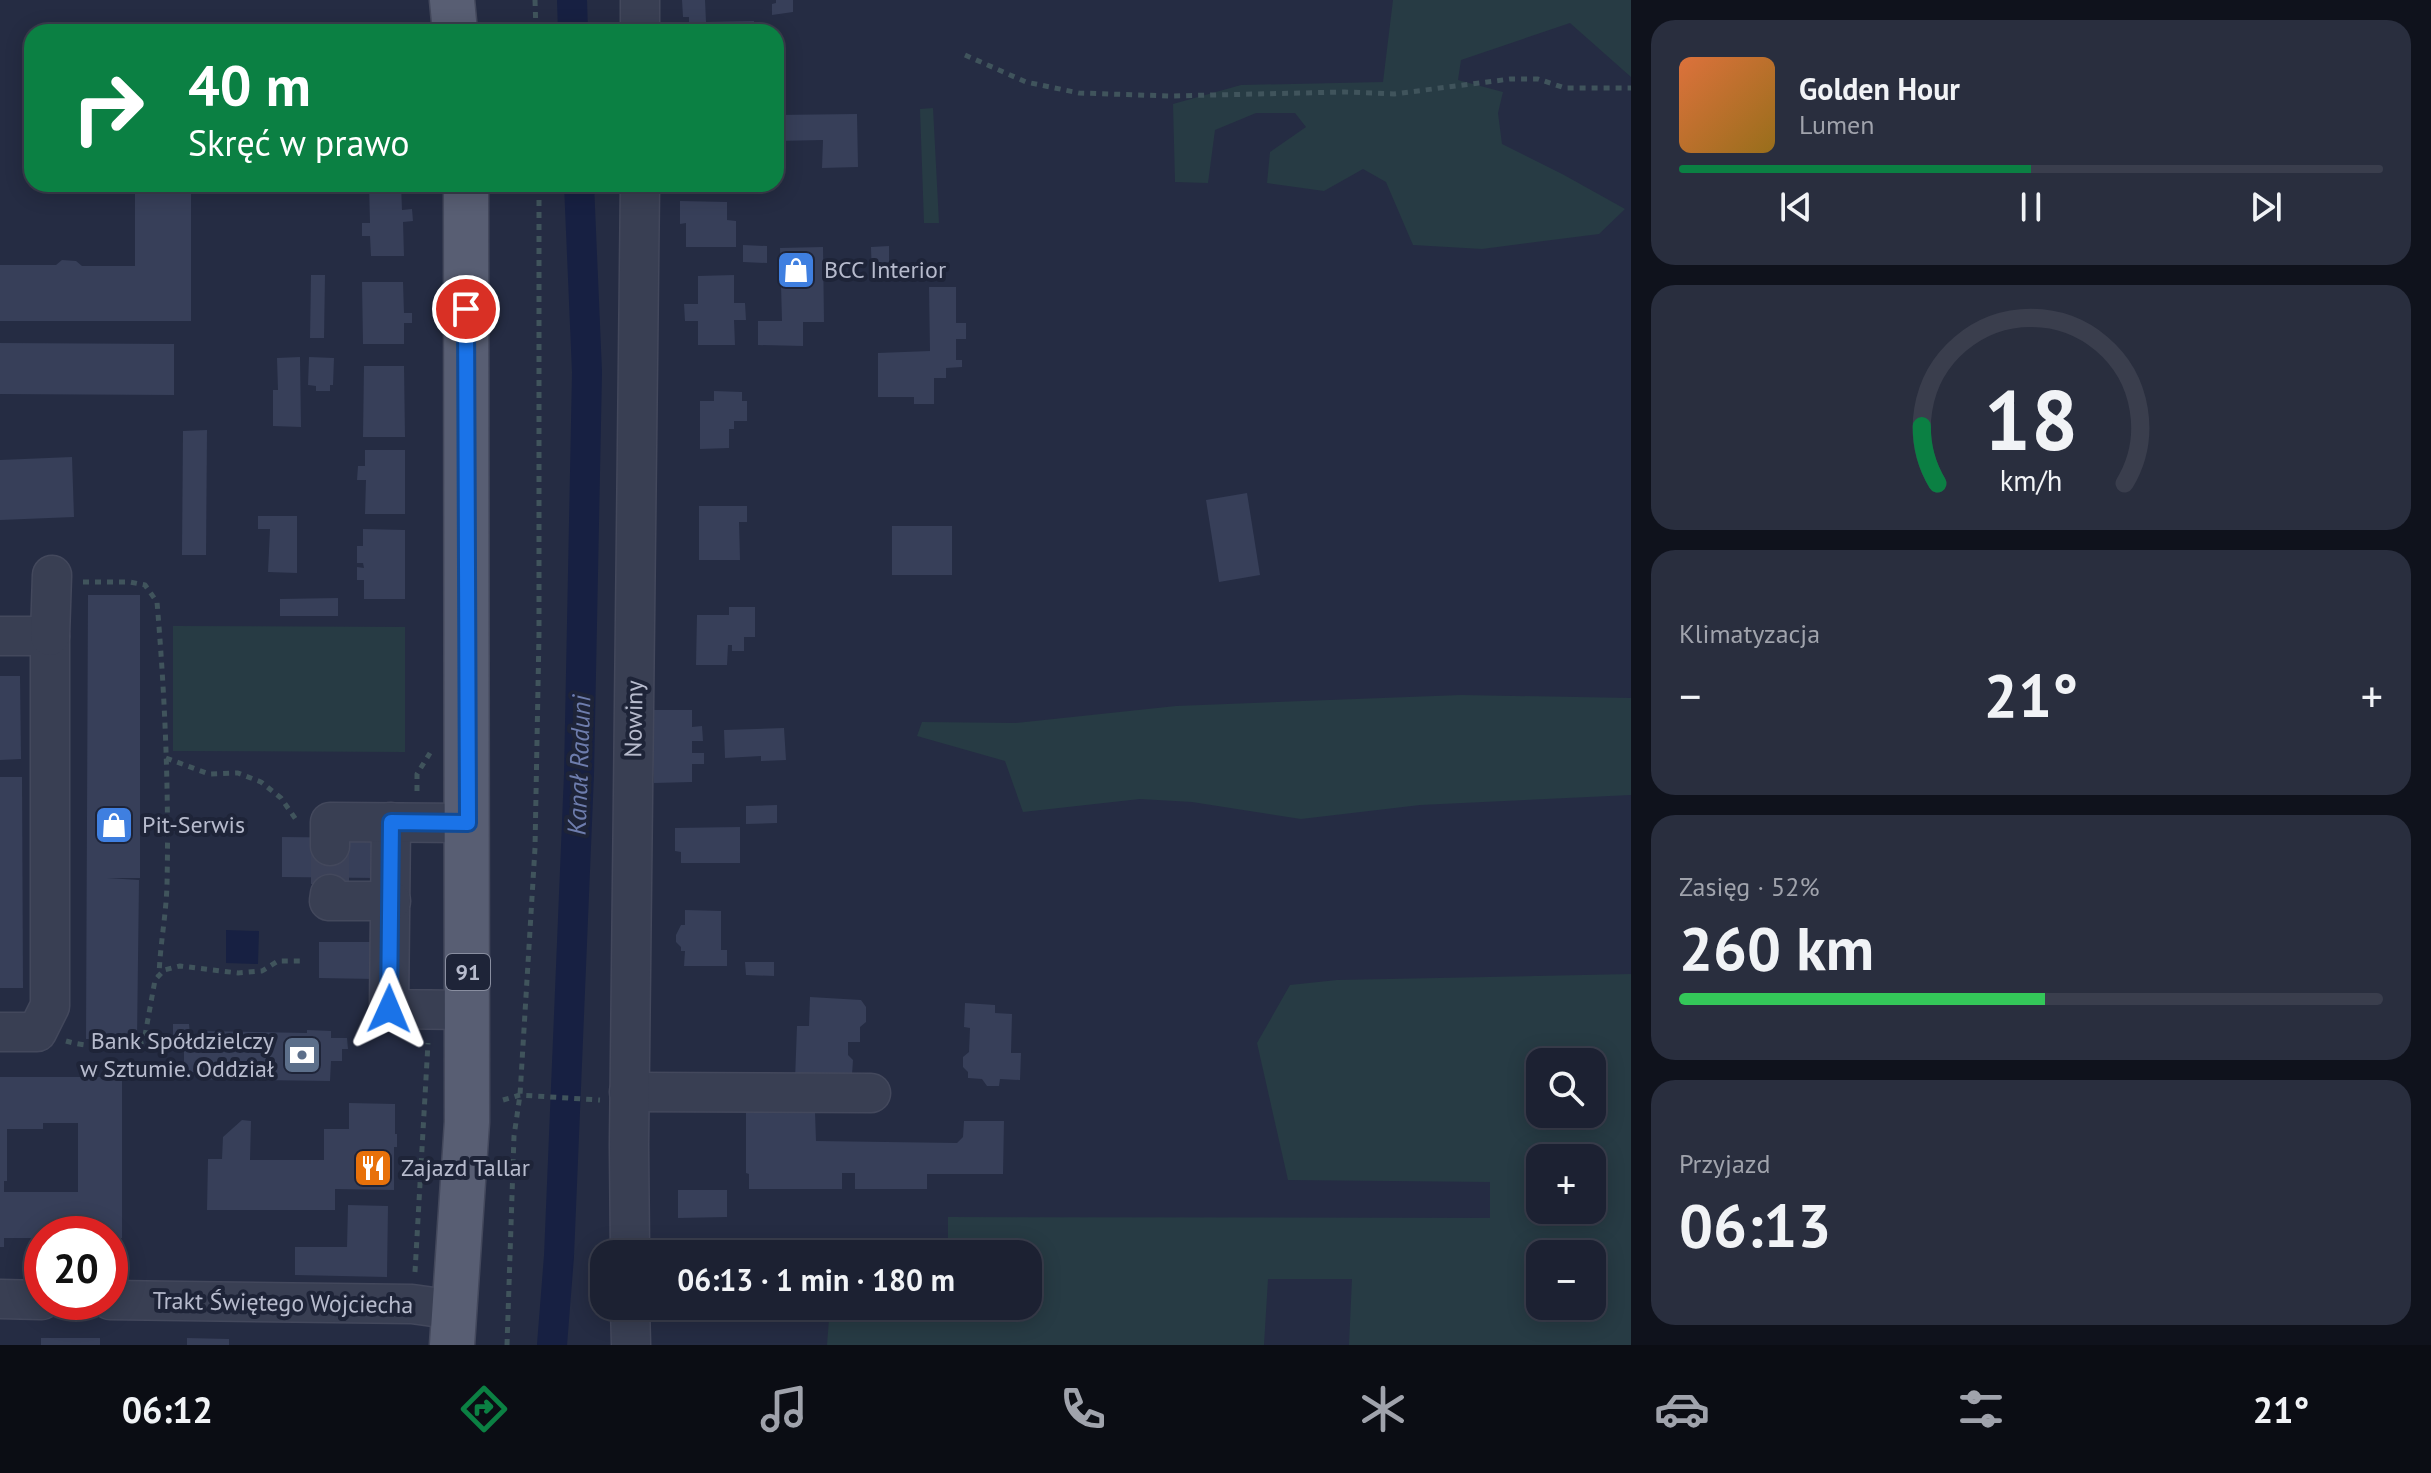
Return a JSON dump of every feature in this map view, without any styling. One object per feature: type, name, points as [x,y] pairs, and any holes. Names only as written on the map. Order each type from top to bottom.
[{"type":"main road","points":[[452,0],[454,24]]},
{"type":"main road","name":"Trakt Świętego Wojciecha","points":[[454,1328],[467,1122],[466,192]]},
{"type":"street","points":[[640,0],[640,24]]},
{"type":"street","name":"Nowiny","points":[[628,1240],[612,1096],[640,192]]},
{"type":"street","points":[[0,1032],[37,1032],[50,1006],[52,578]]},
{"type":"street","points":[[0,636],[50,636]]},
{"type":"street","points":[[330,846],[330,822],[468,823]]},
{"type":"street","points":[[389,822],[389,1009],[468,1010]]},
{"type":"street","points":[[330,894],[329,901],[391,901]]},
{"type":"street","points":[[612,1096],[871,1093]]},
{"type":"street","points":[[0,1299],[24,1300]]},
{"type":"street","name":"Trakt Świętego Wojciecha","points":[[128,1300],[412,1304],[454,1328]]},
{"type":"street","points":[[630,1320],[631,1345]]},
{"type":"path","points":[[535,0],[536,24]]},
{"type":"path","points":[[965,55],[1026,82],[1079,93],[1170,96],[1345,92],[1394,94],[1510,79],[1538,79],[1565,88],[1631,88]]},
{"type":"path","points":[[507,1345],[514,1136],[520,1095],[535,848],[539,604],[539,192]]},
{"type":"path","points":[[52,578],[145,585],[157,602],[165,757],[167,886],[159,976]]},
{"type":"path","points":[[165,757],[209,774],[238,773],[261,782],[281,798],[297,821]]},
{"type":"path","points":[[37,1032],[79,1045],[126,1045],[144,1041],[155,980],[164,970],[180,966],[238,973],[262,971],[278,961],[303,961]]},
{"type":"path","points":[[497,1102],[520,1095],[612,1096]]},
{"type":"shaded area","points":[[1393,0],[1631,0],[1631,77],[1570,23],[1461,60],[1458,80],[1503,92],[1498,113],[1502,144],[1625,209],[1599,234],[1482,249],[1413,245],[1386,182],[1363,169],[1324,191],[1267,183],[1270,152],[1306,127],[1295,113],[1256,113],[1215,130],[1208,183],[1175,182],[1173,104],[1241,85],[1383,82]]},
{"type":"shaded area","points":[[933,108],[939,223],[924,223],[920,109]]},
{"type":"shaded area","points":[[173,626],[405,627],[405,752],[173,751]]},
{"type":"shaded area","points":[[1461,695],[1631,698],[1631,795],[1420,805],[1301,819],[1192,802],[1140,799],[1023,812],[1005,761],[917,736],[922,722],[1015,723],[1176,706]]},
{"type":"shaded area","points":[[1631,974],[1631,1345],[1349,1345],[1352,1279],[1268,1279],[1264,1345],[827,1345],[829,1320],[1042,1320],[1042,1240],[948,1240],[948,1217],[1490,1218],[1490,1182],[1288,1180],[1257,1043],[1290,985],[1337,980]]},
{"type":"water","points":[[226,930],[259,931],[258,964],[226,963]]},
{"type":"building","points":[[682,0],[705,0],[706,22],[754,21],[754,24],[666,24],[689,23],[689,17],[683,17]]},
{"type":"building","points":[[776,0],[793,0],[793,12],[772,15],[772,4]]},
{"type":"building","points":[[857,114],[858,167],[822,168],[823,140],[784,141],[784,115]]},
{"type":"building","points":[[135,192],[191,192],[191,321],[0,321],[0,265],[56,265],[62,260],[76,261],[82,266],[135,266]]},
{"type":"building","points":[[369,192],[401,192],[402,210],[412,209],[413,221],[403,222],[404,256],[371,256],[370,236],[362,236],[362,223],[370,223]]},
{"type":"building","points":[[680,201],[727,202],[727,220],[736,221],[736,247],[686,247],[686,223],[680,224]]},
{"type":"building","points":[[743,245],[767,246],[767,263],[743,262]]},
{"type":"building","points":[[889,246],[889,278],[872,278],[871,247]]},
{"type":"building","points":[[823,247],[824,322],[803,322],[803,346],[758,345],[758,321],[782,321],[780,248]]},
{"type":"building","points":[[311,275],[325,275],[324,338],[310,338]]},
{"type":"building","points":[[734,275],[734,303],[745,303],[746,320],[734,320],[735,345],[698,345],[698,321],[685,321],[684,304],[698,304],[698,276]]},
{"type":"building","points":[[362,282],[403,282],[404,313],[412,313],[412,323],[404,323],[404,344],[363,344]]},
{"type":"building","points":[[929,287],[956,287],[956,323],[966,323],[966,339],[956,339],[956,360],[962,360],[962,367],[946,368],[946,378],[934,378],[934,404],[914,404],[914,397],[878,397],[878,353],[930,351]]},
{"type":"building","points":[[0,343],[174,344],[174,395],[0,394]]},
{"type":"building","points":[[300,357],[301,427],[273,426],[273,390],[278,390],[277,358]]},
{"type":"building","points":[[309,357],[334,358],[330,391],[316,391],[316,386],[308,385]]},
{"type":"building","points":[[364,366],[404,366],[405,437],[363,437]]},
{"type":"building","points":[[714,391],[742,392],[742,401],[747,401],[747,421],[734,421],[734,429],[729,429],[729,448],[700,449],[700,401],[714,401]]},
{"type":"building","points":[[207,430],[206,555],[182,555],[183,431]]},
{"type":"building","points":[[365,450],[405,450],[405,514],[365,514],[366,480],[357,480],[358,466],[365,466]]},
{"type":"building","points":[[72,457],[74,517],[0,520],[0,460]]},
{"type":"building","points":[[1247,493],[1260,575],[1219,582],[1206,500]]},
{"type":"building","points":[[699,506],[747,506],[747,522],[739,522],[740,560],[699,560]]},
{"type":"building","points":[[258,516],[297,516],[297,573],[268,572],[270,529],[258,529]]},
{"type":"building","points":[[892,526],[952,526],[952,575],[892,575]]},
{"type":"building","points":[[363,529],[405,530],[405,599],[364,599],[364,580],[357,580],[357,567],[364,568],[363,563],[357,563],[357,546],[363,546]]},
{"type":"building","points":[[88,595],[140,595],[140,878],[107,878],[139,880],[137,1040],[86,1039]]},
{"type":"building","points":[[338,598],[338,616],[280,616],[280,599]]},
{"type":"building","points":[[729,607],[755,607],[755,637],[744,637],[744,651],[732,651],[732,645],[728,645],[727,665],[696,665],[697,615],[729,615]]},
{"type":"building","points":[[0,676],[20,676],[21,759],[0,760]]},
{"type":"building","points":[[652,710],[692,710],[692,727],[702,726],[703,741],[692,741],[692,753],[704,753],[704,764],[692,764],[692,782],[654,783]]},
{"type":"building","points":[[784,728],[786,760],[761,761],[761,756],[725,758],[724,730]]},
{"type":"building","points":[[0,777],[22,777],[23,988],[0,988]]},
{"type":"building","points":[[777,805],[777,823],[746,824],[746,806]]},
{"type":"building","points":[[740,827],[740,863],[681,863],[681,852],[675,851],[675,828]]},
{"type":"building","points":[[282,837],[377,838],[377,878],[282,877]]},
{"type":"building","points":[[685,910],[721,911],[721,950],[727,950],[727,966],[684,966],[685,951],[681,951],[676,935],[681,925],[685,925]]},
{"type":"building","points":[[319,942],[376,942],[375,979],[319,978]]},
{"type":"building","points":[[745,962],[774,962],[774,976],[746,975]]},
{"type":"building","points":[[810,997],[861,1000],[866,1007],[866,1022],[860,1027],[860,1042],[848,1042],[848,1055],[853,1060],[852,1075],[795,1080],[797,1026],[809,1026]]},
{"type":"building","points":[[965,1003],[995,1005],[995,1013],[1012,1014],[1011,1053],[1021,1053],[1020,1080],[1000,1079],[999,1086],[987,1086],[982,1079],[968,1078],[968,1072],[963,1067],[963,1057],[969,1052],[970,1028],[964,1027]]},
{"type":"building","points":[[173,1024],[189,1024],[190,1035],[173,1036]]},
{"type":"building","points":[[307,1030],[331,1031],[331,1038],[347,1038],[348,1049],[342,1049],[342,1061],[331,1061],[330,1081],[261,1080],[261,1063],[250,1063],[250,1081],[199,1079],[199,1072],[184,1072],[184,1042],[200,1042],[200,1031],[307,1033]]},
{"type":"building","points":[[0,1077],[122,1077],[122,1216],[24,1216],[24,1238],[4,1238],[4,1247],[0,1247]],"holes":[[[43,1123],[78,1123],[78,1192],[4,1192],[4,1181],[7,1181],[7,1129],[43,1129]]]},
{"type":"building","points":[[349,1103],[395,1104],[397,1147],[394,1147],[394,1190],[335,1189],[335,1210],[207,1210],[208,1159],[222,1159],[223,1137],[242,1120],[251,1121],[250,1160],[324,1160],[324,1129],[349,1129]]},
{"type":"building","points":[[746,1112],[815,1112],[816,1141],[957,1143],[963,1137],[964,1121],[1004,1121],[1003,1174],[927,1174],[927,1189],[855,1189],[855,1173],[842,1173],[842,1189],[749,1189]]},
{"type":"building","points":[[678,1190],[727,1190],[727,1217],[678,1218]]},
{"type":"building","points":[[348,1205],[388,1206],[387,1277],[295,1275],[295,1247],[347,1247]]},
{"type":"building","points":[[804,1238],[804,1240],[749,1240]]},
{"type":"building","points":[[41,1338],[100,1338],[100,1345],[41,1345]]},
{"type":"building","points":[[187,1338],[229,1339],[229,1345],[187,1345]]},
{"type":"waterway","name":"Kanał Raduni","points":[[572,0],[573,24]]},
{"type":"waterway","name":"Kanał Raduni","points":[[552,1345],[559,1256],[579,774],[587,372],[579,192]]},
{"type":"tunnel","points":[[330,846],[330,894]]},
{"type":"place","name":"BCC Interior","points":[[796,270]]},
{"type":"place","name":"Pit-Serwis","points":[[114,825]]},
{"type":"place","name":"Bank Spółdzielczy w Sztumie. Oddział","points":[[302,1055]]},
{"type":"place","name":"Zajazd Tallar","points":[[373,1168]]},
{"type":"route","points":[[389,1009],[391,822],[468,823],[466,309]]}]
